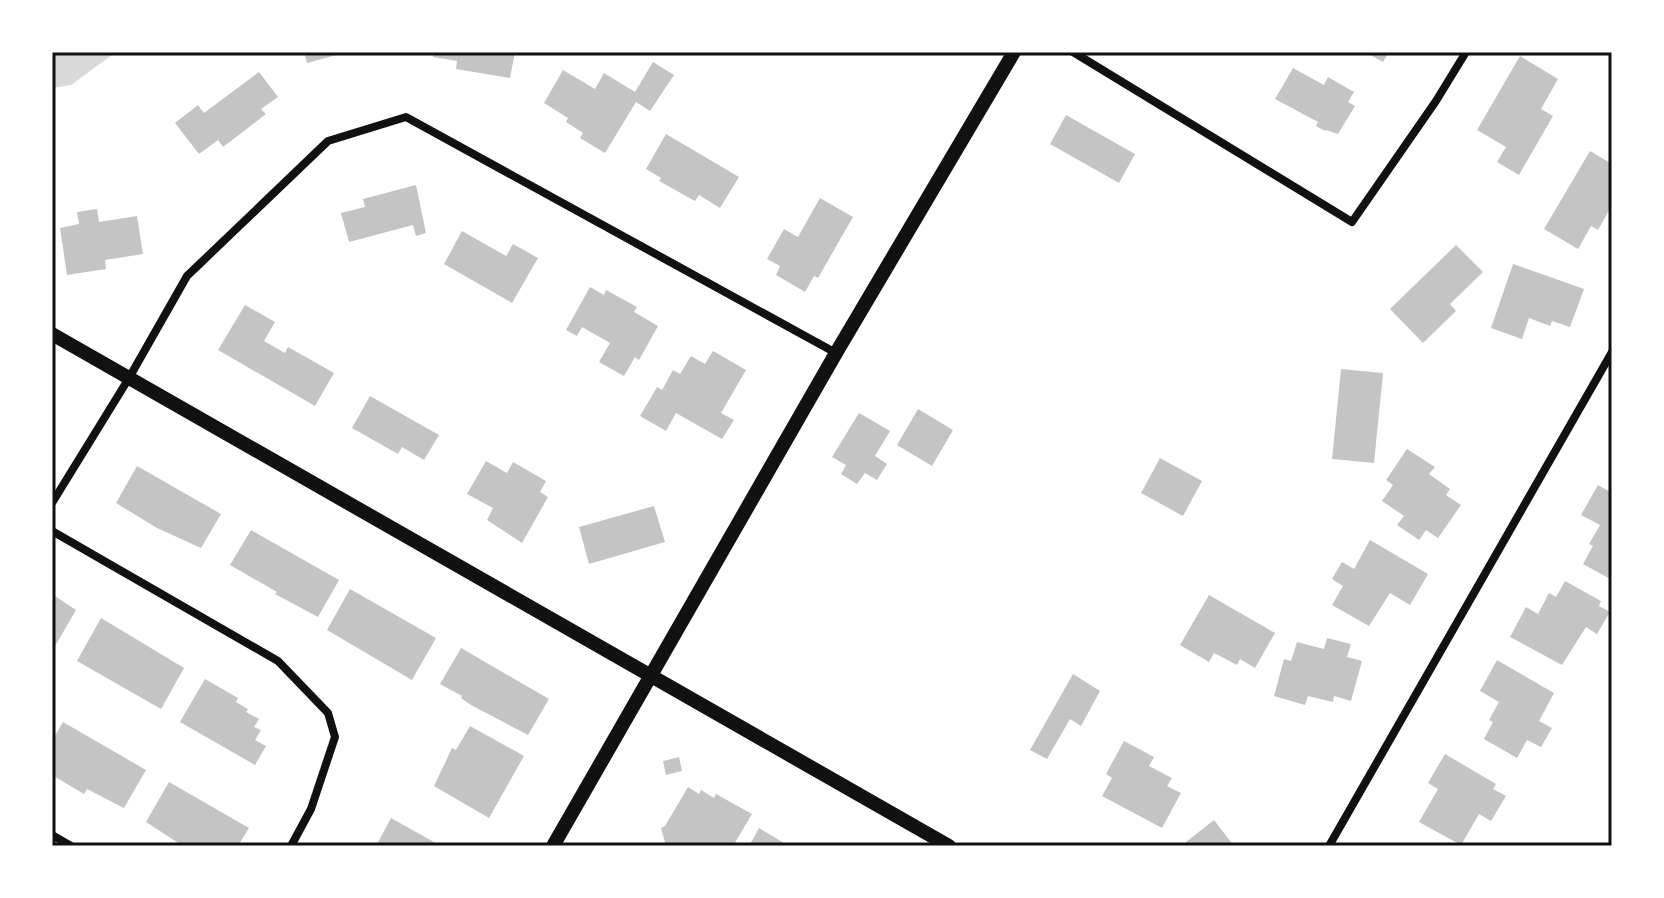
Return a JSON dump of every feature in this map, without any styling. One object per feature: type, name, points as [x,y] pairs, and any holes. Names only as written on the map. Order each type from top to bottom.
[{"type":"street","points":[[553,846],[836,353],[1014,52]]},
{"type":"street","points":[[1073,52],[1352,222],[1466,52]]},
{"type":"street","points":[[52,503],[187,276],[328,141],[406,117],[836,353]]},
{"type":"street","points":[[52,334],[949,846]]},
{"type":"street","points":[[1329,846],[1612,352]]},
{"type":"street","points":[[52,531],[278,661],[328,713],[335,737],[311,809],[291,846]]},
{"type":"street","points":[[52,835],[71,846]]},
{"type":"shaded area","points":[[52,52],[116,52],[71,85],[52,88]]},
{"type":"building","points":[[304,52],[343,52],[344,53],[307,63]]},
{"type":"building","points":[[434,52],[515,52],[510,78],[456,69],[457,61],[433,57]]},
{"type":"building","points":[[1365,52],[1389,52],[1383,62]]},
{"type":"building","points":[[1520,56],[1558,79],[1541,109],[1553,116],[1519,175],[1497,162],[1506,147],[1477,130]]},
{"type":"building","points":[[653,62],[674,75],[650,111],[636,102],[605,153],[580,138],[583,133],[566,122],[568,118],[544,103],[563,70],[595,89],[604,73],[635,92]]},
{"type":"building","points":[[1293,68],[1324,85],[1328,77],[1354,92],[1348,102],[1355,106],[1338,134],[1316,126],[1318,122],[1275,99]]},
{"type":"building","points":[[259,72],[278,97],[261,109],[266,114],[223,147],[218,140],[199,154],[175,123],[198,105],[204,113]]},
{"type":"building","points":[[1066,115],[1135,154],[1119,183],[1050,144]]},
{"type":"building","points":[[666,134],[739,177],[720,208],[699,195],[695,201],[659,181],[661,178],[646,169]]},
{"type":"building","points":[[1590,151],[1612,164],[1612,205],[1598,230],[1591,226],[1578,249],[1544,229]]},
{"type":"building","points":[[416,185],[426,233],[416,236],[413,225],[349,242],[341,213],[365,207],[363,199]]},
{"type":"building","points":[[820,198],[853,217],[818,278],[814,276],[805,292],[776,275],[780,266],[767,259],[784,229],[798,237]]},
{"type":"building","points":[[97,209],[99,222],[137,216],[143,254],[105,260],[106,269],[67,275],[60,228],[79,224],[77,212]]},
{"type":"building","points":[[462,231],[506,256],[513,244],[538,258],[512,303],[444,264]]},
{"type":"building","points":[[1456,245],[1483,272],[1450,304],[1456,311],[1423,343],[1390,309]]},
{"type":"building","points":[[1513,264],[1584,289],[1570,327],[1552,321],[1550,326],[1529,318],[1522,339],[1491,328]]},
{"type":"building","points":[[590,287],[604,295],[606,290],[637,307],[634,312],[658,326],[639,360],[635,357],[624,376],[599,362],[610,343],[582,327],[577,336],[566,330]]},
{"type":"building","points":[[245,305],[275,322],[264,341],[285,353],[288,347],[334,373],[315,406],[218,350]]},
{"type":"building","points":[[713,351],[746,370],[721,413],[734,420],[722,439],[676,413],[666,431],[640,416],[657,387],[662,390],[673,370],[680,374],[691,356],[705,364]]},
{"type":"building","points":[[1341,369],[1383,373],[1374,463],[1332,459]]},
{"type":"building","points":[[370,396],[439,435],[424,460],[402,447],[398,454],[352,428]]},
{"type":"building","points":[[918,409],[953,430],[932,466],[897,445]]},
{"type":"building","points":[[859,413],[890,431],[875,456],[887,464],[877,480],[865,473],[857,484],[841,474],[846,465],[832,457]]},
{"type":"building","points":[[1407,449],[1435,467],[1429,474],[1450,489],[1446,495],[1461,505],[1438,538],[1426,530],[1419,540],[1397,525],[1404,516],[1382,501],[1393,485],[1386,480]]},
{"type":"building","points":[[1160,458],[1202,481],[1183,516],[1141,493]]},
{"type":"building","points":[[486,461],[507,473],[513,462],[546,481],[540,492],[548,497],[522,543],[487,520],[493,508],[467,494]]},
{"type":"building","points":[[137,466],[221,514],[201,548],[157,528],[116,503]]},
{"type":"building","points":[[1598,485],[1612,493],[1612,580],[1583,564],[1593,546],[1589,544],[1600,525],[1581,515]]},
{"type":"building","points":[[654,506],[665,542],[589,564],[579,527]]},
{"type":"building","points":[[251,530],[339,580],[318,617],[230,565]]},
{"type":"building","points":[[1370,540],[1428,574],[1410,605],[1390,593],[1369,626],[1332,605],[1343,586],[1332,579],[1342,562],[1354,569]]},
{"type":"building","points":[[1565,581],[1601,601],[1599,606],[1610,612],[1597,634],[1586,627],[1562,665],[1510,637],[1526,607],[1538,614],[1549,593],[1556,597]]},
{"type":"building","points":[[350,589],[436,638],[412,680],[327,630]]},
{"type":"building","points":[[52,594],[76,610],[54,648],[52,647]]},
{"type":"building","points":[[1209,595],[1275,633],[1255,668],[1240,659],[1237,665],[1214,653],[1209,662],[1180,645]]},
{"type":"building","points":[[101,618],[184,668],[161,709],[77,661]]},
{"type":"building","points":[[1327,638],[1351,644],[1347,657],[1362,661],[1351,701],[1334,696],[1333,702],[1308,696],[1305,705],[1274,696],[1284,659],[1291,661],[1297,642],[1324,649]]},
{"type":"building","points":[[461,648],[549,699],[528,735],[471,705],[462,696],[440,684]]},
{"type":"building","points":[[1497,660],[1554,693],[1539,721],[1552,728],[1541,747],[1527,740],[1517,758],[1484,739],[1493,722],[1489,720],[1499,702],[1480,691]]},
{"type":"building","points":[[1073,674],[1100,691],[1081,726],[1070,719],[1047,759],[1030,750]]},
{"type":"building","points":[[205,679],[238,698],[236,702],[248,709],[246,712],[259,719],[254,727],[261,730],[255,740],[266,746],[255,765],[180,722]]},
{"type":"building","points":[[63,722],[146,770],[124,808],[87,789],[84,794],[52,775],[52,741]]},
{"type":"building","points":[[470,726],[524,756],[489,818],[434,786],[452,748],[456,750]]},
{"type":"building","points":[[1124,741],[1154,757],[1149,766],[1172,778],[1167,786],[1181,793],[1162,828],[1102,796],[1112,778],[1106,774]]},
{"type":"building","points":[[1445,754],[1496,784],[1493,789],[1506,796],[1491,821],[1479,814],[1461,845],[1419,822],[1438,789],[1428,783]]},
{"type":"building","points":[[679,757],[682,771],[666,775],[663,761]]},
{"type":"building","points":[[169,782],[249,828],[238,846],[183,846],[146,822]]},
{"type":"building","points":[[688,787],[714,798],[716,794],[752,814],[733,846],[666,846],[661,828]]},
{"type":"building","points":[[391,818],[441,846],[376,846]]},
{"type":"building","points":[[1214,820],[1234,846],[1184,846],[1186,842]]},
{"type":"building","points":[[759,828],[789,846],[749,846]]}]
